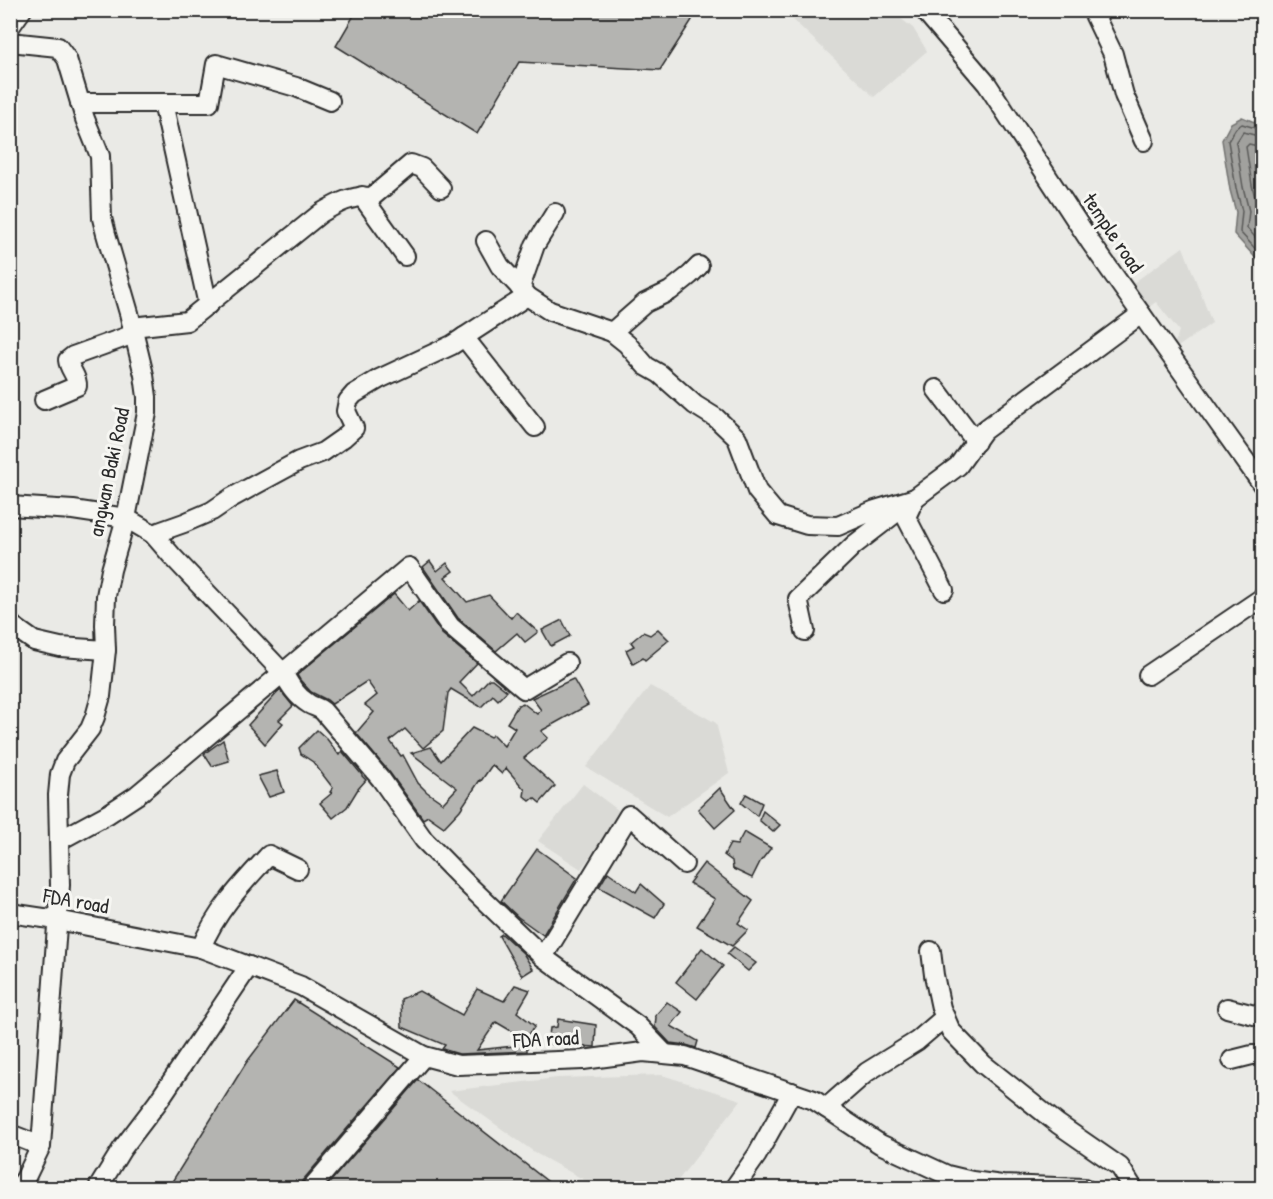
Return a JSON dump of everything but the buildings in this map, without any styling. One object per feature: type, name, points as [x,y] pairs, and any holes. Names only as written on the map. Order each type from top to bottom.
[{"type":"street","points":[[10,27],[22,10]]},
{"type":"street","name":"temple road","points":[[924,10],[987,84],[1091,243],[1263,484]]},
{"type":"street","points":[[1092,10],[1113,54],[1124,95],[1144,141]]},
{"type":"street","name":"angwan Baki Road","points":[[10,42],[58,47],[67,59],[85,119],[100,156],[102,218],[133,330],[147,397],[147,413],[126,518],[106,596],[106,650],[102,687],[90,729],[65,761],[60,774],[58,795],[60,885],[41,1146]]},
{"type":"street","points":[[80,103],[209,103],[216,64],[296,87],[330,101]]},
{"type":"street","points":[[163,103],[208,305]]},
{"type":"street","points":[[44,400],[77,386],[78,381],[68,364],[68,360],[73,356],[133,330],[187,321],[321,213],[345,200],[362,196],[372,197],[411,164],[422,168],[441,188]]},
{"type":"street","points":[[362,196],[405,256]]},
{"type":"street","points":[[153,534],[212,511],[231,498],[299,461],[323,452],[354,428],[346,411],[348,401],[354,394],[379,379],[452,345],[524,292],[535,245],[555,213]]},
{"type":"street","points":[[486,241],[500,266],[524,292],[550,311],[612,332],[627,344],[646,366],[660,374],[695,405],[716,418],[737,438],[757,491],[778,516],[807,525],[838,526],[875,510],[915,498]]},
{"type":"street","points":[[612,332],[645,303],[670,291],[699,266]]},
{"type":"street","points":[[805,631],[798,599],[854,545],[958,466],[983,431],[1141,315]]},
{"type":"street","points":[[464,337],[535,427]]},
{"type":"street","points":[[936,389],[976,442]]},
{"type":"street","points":[[915,498],[906,517],[944,590]]},
{"type":"street","points":[[10,506],[73,510],[126,518],[153,534],[283,673],[294,691],[312,706],[319,707],[323,711],[381,779],[424,840],[465,882],[543,957],[638,1026],[664,1053]]},
{"type":"street","points":[[60,840],[137,795],[409,567],[450,626],[524,689],[567,663]]},
{"type":"street","points":[[1148,675],[1263,598]]},
{"type":"street","points":[[10,624],[34,641],[60,647],[106,650]]},
{"type":"street","points":[[543,957],[629,815],[684,864]]},
{"type":"street","points":[[201,948],[209,928],[240,885],[269,855],[298,869]]},
{"type":"street","name":"FDA road","points":[[10,913],[201,948],[301,986],[423,1056],[458,1065],[583,1060],[643,1052],[685,1056],[814,1100],[880,1144],[947,1175],[1002,1185],[1084,1188]]},
{"type":"street","points":[[931,951],[941,1008],[951,1031],[983,1064],[1058,1124],[1120,1167],[1133,1188]]},
{"type":"street","points":[[98,1188],[122,1149],[157,1103],[249,966]]},
{"type":"street","points":[[1227,1008],[1263,1017]]},
{"type":"street","points":[[826,1108],[867,1072],[917,1041],[945,1017]]},
{"type":"street","points":[[1232,1059],[1263,1054]]},
{"type":"street","points":[[311,1188],[423,1056]]},
{"type":"street","points":[[734,1188],[757,1155],[792,1092]]},
{"type":"street","points":[[10,1134],[41,1146],[25,1179],[18,1188]]},
{"type":"shaded area","points":[[784,11],[891,11],[913,28],[927,51],[874,97]]},
{"type":"shaded area","points":[[1183,247],[1212,323],[1172,351],[1179,331],[1156,302],[1146,309],[1129,286]]},
{"type":"shaded area","points":[[650,686],[716,723],[729,773],[667,817],[586,767]]},
{"type":"shaded area","points":[[583,784],[622,813],[581,869],[538,841]]},
{"type":"shaded area","points":[[662,1075],[741,1100],[672,1188],[599,1188],[537,1154],[449,1091],[557,1078]]},
{"type":"water","points":[[1242,117],[1262,125],[1262,265],[1234,234],[1236,212],[1222,140],[1231,123]]}]
